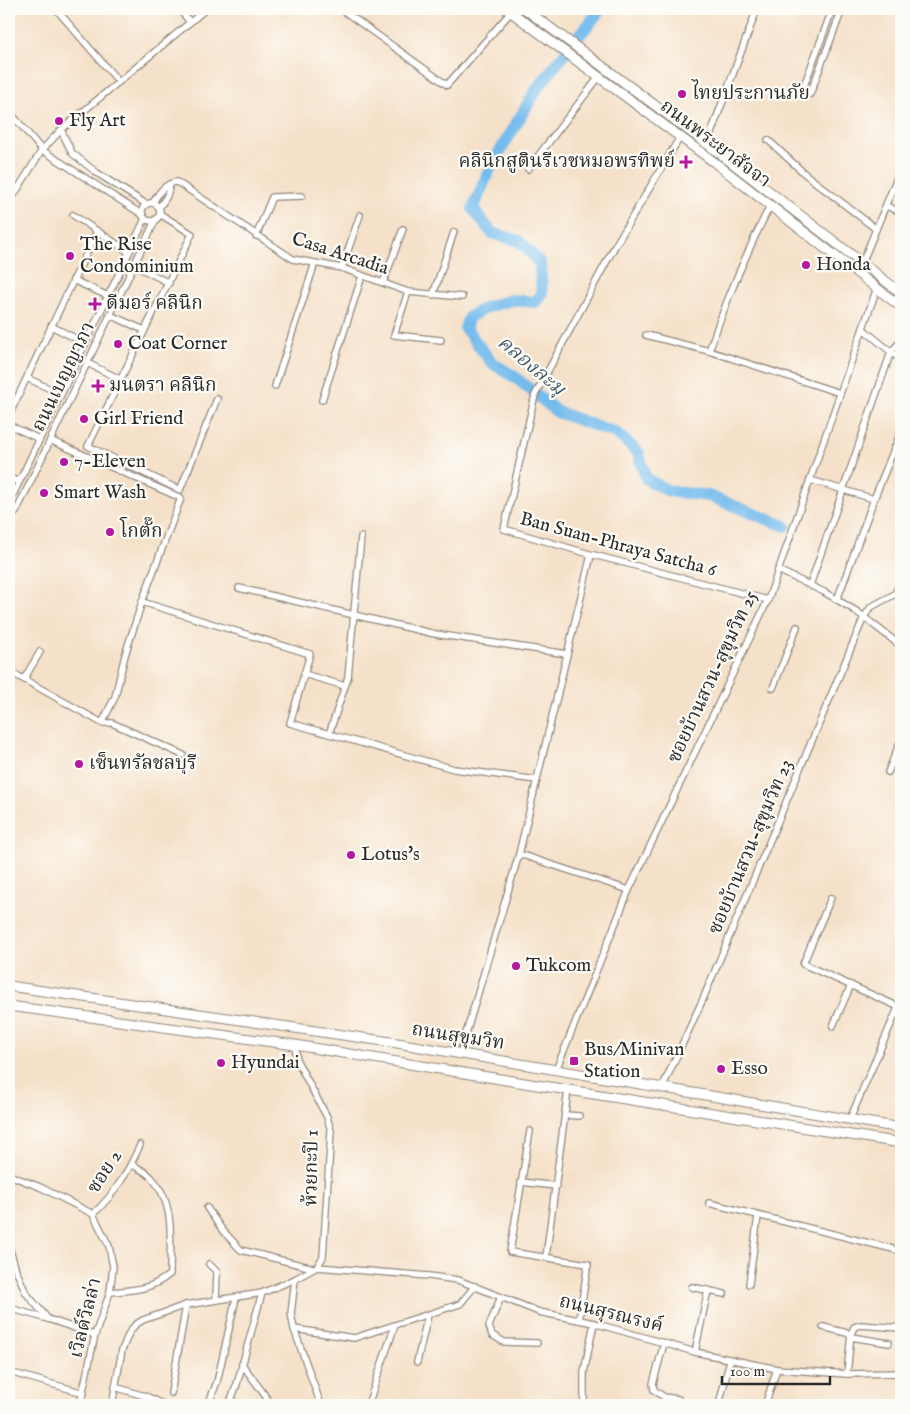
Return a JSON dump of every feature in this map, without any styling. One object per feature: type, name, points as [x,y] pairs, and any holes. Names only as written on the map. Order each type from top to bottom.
[{"type":"main road","name":"ถนนพระยาสัจจา","points":[[525,9],[707,144],[901,293]]},
{"type":"main road","name":"ถนนพระยาสัจจา","points":[[509,10],[735,178],[901,307]]},
{"type":"main road","points":[[735,178],[740,169]]},
{"type":"main road","name":"ถนนสุขุมวิท","points":[[9,986],[460,1054],[901,1128]]},
{"type":"main road","name":"ถนนสุขุมวิท","points":[[9,1006],[295,1045],[901,1142]]},
{"type":"main road","points":[[665,1088],[666,1105]]},
{"type":"street","points":[[56,9],[119,82]]},
{"type":"street","points":[[179,9],[190,22]]},
{"type":"street","points":[[9,203],[42,150],[61,130],[206,9]]},
{"type":"street","points":[[341,9],[447,85],[509,10]]},
{"type":"street","points":[[707,144],[757,9]]},
{"type":"street","points":[[837,9],[840,15],[810,94],[802,91],[820,41],[831,13],[837,9]]},
{"type":"street","points":[[820,41],[829,44]]},
{"type":"street","points":[[528,169],[599,77]]},
{"type":"street","points":[[9,111],[42,150],[150,221],[158,214]]},
{"type":"street","points":[[61,130],[72,153],[97,173],[149,204],[158,214],[192,234],[88,446],[180,490],[217,399]]},
{"type":"street","name":"Ban Suan-Phraya Satcha 6","points":[[680,137],[615,246],[539,386],[533,401],[504,529],[591,555],[768,600]]},
{"type":"street","points":[[768,140],[805,174],[876,229]]},
{"type":"street","points":[[858,274],[901,168]]},
{"type":"street","points":[[90,182],[97,173]]},
{"type":"street","name":"Casa Arcadia","points":[[170,184],[177,182],[293,259],[342,268],[408,292],[462,298]]},
{"type":"street","points":[[149,204],[160,190],[170,184]]},
{"type":"street","name":"ถนนเบญญาภา","points":[[9,517],[16,512],[167,196],[170,184]]},
{"type":"street","points":[[256,236],[272,197],[302,196]]},
{"type":"street","name":"ถนนเบญญาภา","points":[[9,504],[11,494],[20,481],[129,252],[144,217],[143,209],[149,204]]},
{"type":"street","points":[[709,351],[743,261],[770,206]]},
{"type":"street","points":[[886,206],[901,212]]},
{"type":"street","points":[[342,268],[360,214]]},
{"type":"street","points":[[73,215],[129,252]]},
{"type":"street","points":[[383,283],[403,229]]},
{"type":"street","points":[[9,415],[97,231]]},
{"type":"street","points":[[433,295],[454,232]]},
{"type":"street","points":[[275,386],[315,263]]},
{"type":"street","points":[[134,265],[168,283]]},
{"type":"street","points":[[322,400],[362,276]]},
{"type":"street","points":[[73,280],[108,296]]},
{"type":"street","name":"ซอยบ้านสวน-สุขุมวิท 25","points":[[556,1070],[629,890],[768,600],[877,288]]},
{"type":"street","points":[[408,292],[394,335],[441,340]]},
{"type":"street","points":[[110,315],[144,330]]},
{"type":"street","points":[[94,324],[103,329]]},
{"type":"street","points":[[51,326],[85,343]]},
{"type":"street","points":[[863,329],[901,360]]},
{"type":"street","points":[[646,335],[709,351],[840,393]]},
{"type":"street","points":[[810,585],[891,352],[901,341]]},
{"type":"street","points":[[87,363],[120,379]]},
{"type":"street","points":[[26,378],[61,394]]},
{"type":"street","points":[[48,422],[57,426]]},
{"type":"street","points":[[9,425],[39,439]]},
{"type":"street","points":[[837,600],[901,432]]},
{"type":"street","points":[[50,440],[181,498],[142,602],[125,655],[115,697],[102,723]]},
{"type":"street","points":[[9,479],[20,481]]},
{"type":"street","points":[[810,480],[874,499]]},
{"type":"street","points":[[329,734],[348,677],[361,537]]},
{"type":"street","points":[[460,1054],[519,854],[591,555]]},
{"type":"street","points":[[778,570],[837,600],[864,617],[901,646]]},
{"type":"street","points":[[864,617],[871,607],[895,594],[901,580]]},
{"type":"street","points":[[238,588],[435,634],[567,654]]},
{"type":"street","points":[[142,602],[310,654],[290,723],[454,769],[536,780]]},
{"type":"street","name":"ซอยบ้านสวน-สุขุมวิท 23","points":[[665,1088],[864,617]]},
{"type":"street","points":[[773,688],[797,627]]},
{"type":"street","points":[[24,679],[40,652]]},
{"type":"street","points":[[9,671],[102,723],[112,723],[182,755]]},
{"type":"street","points":[[304,674],[345,686]]},
{"type":"street","points":[[888,772],[901,740]]},
{"type":"street","points":[[519,854],[629,890]]},
{"type":"street","points":[[831,898],[803,964],[900,1004],[850,1119]]},
{"type":"street","points":[[833,1026],[851,985]]},
{"type":"street","name":"ห้วยกะปิ 1","points":[[295,1045],[298,1061],[327,1117],[331,1131],[323,1257],[315,1268]]},
{"type":"street","points":[[546,1257],[568,1090]]},
{"type":"street","points":[[565,1115],[579,1116]]},
{"type":"street","points":[[530,1131],[510,1252],[588,1264],[579,1320]]},
{"type":"street","name":"ซอย 2","points":[[93,1214],[109,1199],[131,1164],[140,1144]]},
{"type":"street","points":[[110,1292],[146,1288],[159,1283],[170,1274],[170,1216],[165,1197],[150,1176],[131,1164]]},
{"type":"street","points":[[9,1175],[40,1187],[93,1214]]},
{"type":"street","points":[[522,1182],[556,1186]]},
{"type":"street","points":[[709,1203],[758,1216],[812,1227],[901,1251]]},
{"type":"street","name":"ถนนสุรณรงค์","points":[[207,1208],[223,1231],[241,1250],[315,1268],[429,1276],[458,1280],[539,1312],[594,1323],[695,1352],[777,1369],[847,1374],[901,1373]]},
{"type":"street","name":"เวิลด์วิลล่า","points":[[80,1405],[95,1336],[110,1292],[113,1267],[109,1246],[93,1214]]},
{"type":"street","points":[[749,1284],[758,1216]]},
{"type":"street","points":[[12,1228],[9,1246],[16,1270],[26,1292],[48,1319]]},
{"type":"street","points":[[209,1264],[217,1272],[216,1300]]},
{"type":"street","points":[[112,1405],[122,1350],[129,1333],[135,1325],[143,1320],[186,1305],[262,1293],[315,1268]]},
{"type":"street","points":[[295,1279],[291,1314],[294,1329],[321,1405]]},
{"type":"street","points":[[294,1329],[354,1338],[460,1304],[475,1286]]},
{"type":"street","points":[[692,1287],[724,1294]]},
{"type":"street","points":[[695,1352],[708,1290]]},
{"type":"street","points":[[229,1405],[262,1293]]},
{"type":"street","points":[[501,1297],[489,1326],[492,1335],[504,1342],[537,1343]]},
{"type":"street","points":[[208,1405],[217,1382],[236,1298]]},
{"type":"street","points":[[171,1393],[186,1305]]},
{"type":"street","points":[[9,1308],[48,1319],[95,1336]]},
{"type":"street","points":[[416,1362],[428,1315]]},
{"type":"street","points":[[584,1405],[584,1372],[594,1323]]},
{"type":"street","points":[[368,1405],[395,1325]]},
{"type":"street","points":[[847,1374],[851,1336],[854,1327],[860,1325],[901,1328]]},
{"type":"street","points":[[823,1327],[851,1336],[890,1342]]},
{"type":"street","points":[[664,1343],[653,1384],[656,1392],[664,1397],[678,1399]]},
{"type":"street","points":[[719,1405],[730,1360]]},
{"type":"street","points":[[242,1364],[272,1405]]},
{"type":"street","points":[[765,1405],[777,1369]]},
{"type":"street","points":[[9,1372],[84,1393]]},
{"type":"street","points":[[114,1387],[148,1397],[164,1405]]},
{"type":"street","points":[[686,1403],[695,1405]]},
{"type":"waterway","name":"คลองละมุ","points":[[601,9],[538,87],[490,168],[473,209],[492,233],[519,241],[540,263],[542,293],[536,302],[511,300],[487,307],[469,317],[465,328],[492,363],[515,377],[557,412],[616,433],[638,452],[646,479],[669,491],[709,496],[785,526]]},
{"type":"place","name":"ไทยประกานภัย","points":[[682,94]]},
{"type":"place","name":"Fly Art","points":[[59,121]]},
{"type":"place","name":"คลินิกสูตินรีเวชหมอพรทิพย์","points":[[686,162]]},
{"type":"place","name":"The Rise Condominium","points":[[70,256]]},
{"type":"place","name":"Honda","points":[[806,265]]},
{"type":"place","name":"ดีมอร์ คลินิก","points":[[95,304]]},
{"type":"place","name":"Coat Corner","points":[[118,344]]},
{"type":"place","name":"มนตรา คลินิก","points":[[98,386]]},
{"type":"place","name":"Girl Friend","points":[[84,419]]},
{"type":"place","name":"7-Eleven","points":[[64,462]]},
{"type":"place","name":"Smart Wash","points":[[44,493]]},
{"type":"place","name":"โกตั๊ก","points":[[110,532]]},
{"type":"place","name":"เซ็นทรัลชลบุรี","points":[[79,764]]},
{"type":"place","name":"Lotus's","points":[[351,855]]},
{"type":"place","name":"Tukcom","points":[[516,966]]},
{"type":"place","name":"Bus/Minivan Station","points":[[574,1061]]},
{"type":"place","name":"Hyundai","points":[[221,1063]]},
{"type":"place","name":"Esso","points":[[721,1069]]}]
